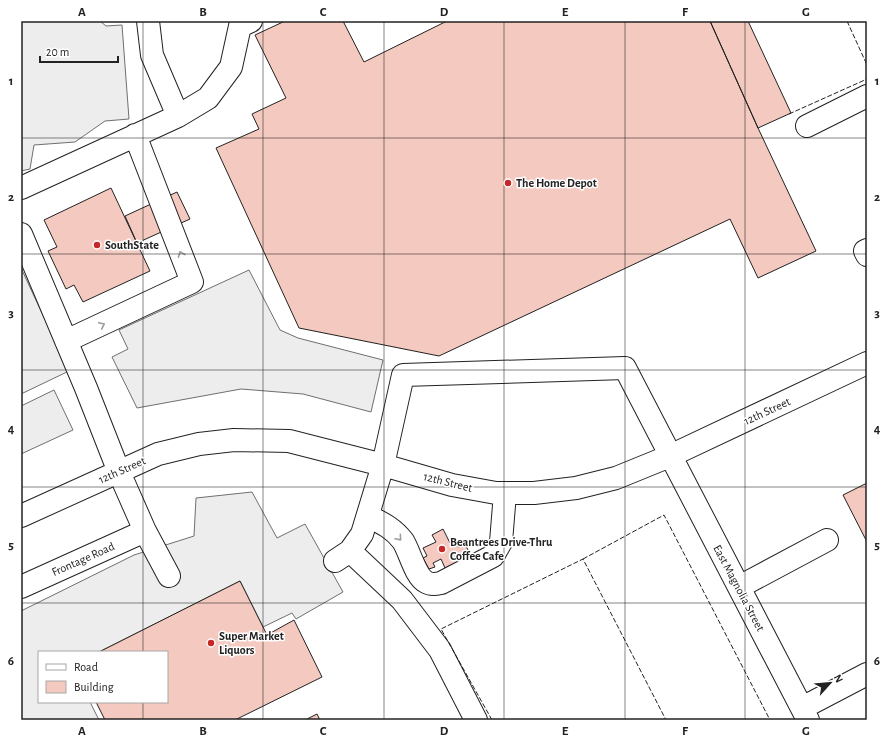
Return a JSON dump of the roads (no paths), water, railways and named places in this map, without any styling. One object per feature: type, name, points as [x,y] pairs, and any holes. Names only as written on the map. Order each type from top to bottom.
[{"type":"street","points":[[148,21],[152,55],[178,116]]},
{"type":"street","points":[[21,188],[178,116],[208,98],[231,67],[240,26],[251,21]]},
{"type":"street","points":[[807,126],[867,96]]},
{"type":"street","points":[[66,341],[192,282],[135,135]]},
{"type":"street","points":[[21,234],[119,472],[145,531],[169,576]]},
{"type":"street","points":[[867,250],[865,251],[867,254]]},
{"type":"street","name":"12th Street","points":[[21,516],[158,454],[199,444],[234,440],[289,441],[383,465],[452,485],[496,493],[534,493],[576,488],[616,478],[670,456],[867,363]]},
{"type":"street","name":"East Magnolia Street","points":[[383,465],[403,375],[625,368],[805,714]]},
{"type":"street","points":[[383,465],[362,534],[342,556],[402,600],[440,650],[476,720]]},
{"type":"street","points":[[368,516],[389,526],[403,542],[420,576],[426,582],[433,584],[441,583],[493,556],[501,542],[506,493]]},
{"type":"street","name":"Frontage Road","points":[[21,587],[145,531]]},
{"type":"street","points":[[738,587],[826,540]]},
{"type":"street","points":[[805,714],[867,674]]},
{"type":"place","name":"The Home Depot","points":[[508,183]]},
{"type":"place","name":"SouthState","points":[[97,245]]},
{"type":"place","name":"Beantrees Drive-Thru Coffee Cafe","points":[[442,549]]},
{"type":"place","name":"Super Market Liquors","points":[[211,643]]}]
